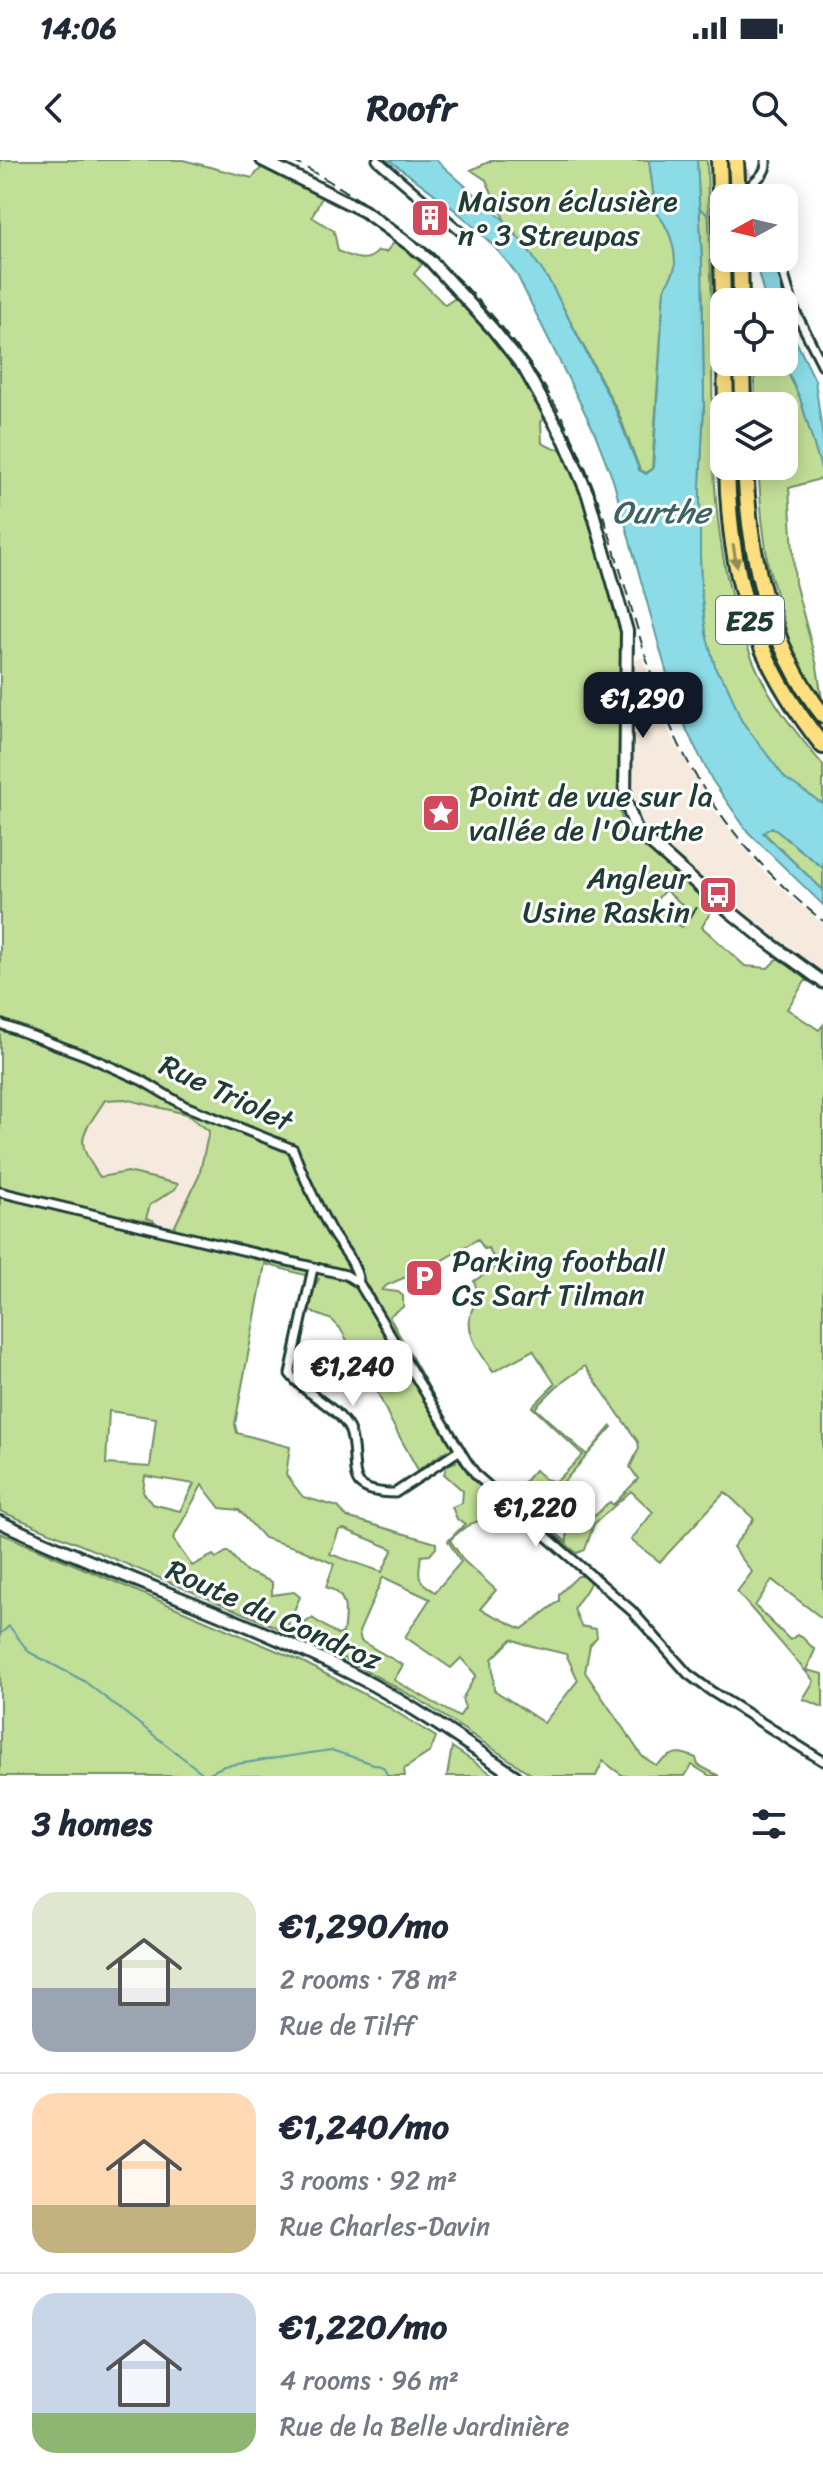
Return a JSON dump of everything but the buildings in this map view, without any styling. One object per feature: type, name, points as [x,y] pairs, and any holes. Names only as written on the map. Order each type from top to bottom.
[{"type":"highway","points":[[719,160],[723,288]]},
{"type":"highway","points":[[736,160],[737,184]]},
{"type":"highway","name":"E25","points":[[728,480],[734,552],[748,614],[785,693],[823,746]]},
{"type":"highway","name":"E25","points":[[746,480],[755,561],[767,608],[789,658],[823,715]]},
{"type":"main road","points":[[262,160],[364,211],[428,258],[524,368],[565,441],[588,495],[627,631],[625,799],[636,830],[768,942],[823,982]]},
{"type":"main road","name":"Route du Condroz","points":[[0,1522],[273,1637],[355,1675],[422,1713],[515,1776]]},
{"type":"street","points":[[377,160],[466,236]]},
{"type":"street","points":[[753,184],[763,174],[766,160]]},
{"type":"street","points":[[783,272],[794,309],[822,364]]},
{"type":"street","name":"Rue Triolet","points":[[0,1024],[97,1060],[141,1080],[185,1106],[293,1149],[329,1228],[358,1271],[359,1283],[477,1476],[632,1611],[688,1674],[823,1761]]},
{"type":"street","points":[[0,1192],[346,1275],[359,1283]]},
{"type":"street","points":[[313,1268],[290,1374],[348,1426],[354,1442],[358,1482],[369,1489],[395,1493],[460,1450]]},
{"type":"shaded area","points":[[642,657],[665,725],[715,811],[760,867],[823,924],[823,974],[726,905],[638,829],[626,799],[630,664]]},
{"type":"shaded area","points":[[125,1099],[186,1114],[209,1131],[199,1176],[174,1228],[155,1224],[146,1218],[150,1205],[175,1189],[128,1172],[100,1177],[84,1153],[82,1137],[105,1100]]},
{"type":"green space","points":[[0,160],[183,160],[252,178],[263,166],[322,197],[312,217],[334,231],[338,251],[364,259],[378,251],[386,252],[396,240],[422,264],[414,274],[445,305],[457,297],[522,370],[547,416],[541,422],[542,443],[554,449],[563,448],[590,506],[622,631],[624,665],[617,799],[622,819],[631,834],[718,907],[714,906],[702,927],[745,966],[768,968],[778,958],[823,989],[806,980],[787,1009],[819,1030],[823,1025],[823,1619],[772,1580],[755,1606],[790,1640],[797,1635],[802,1637],[815,1650],[806,1670],[823,1674],[823,1707],[803,1699],[814,1681],[737,1592],[752,1572],[733,1547],[754,1519],[725,1492],[660,1562],[631,1540],[653,1512],[631,1491],[594,1524],[585,1550],[577,1553],[515,1502],[506,1510],[506,1521],[498,1524],[478,1521],[450,1540],[464,1561],[496,1590],[480,1609],[522,1629],[559,1601],[559,1594],[578,1576],[584,1576],[590,1582],[574,1609],[581,1626],[596,1629],[597,1637],[590,1645],[585,1672],[642,1756],[656,1765],[671,1755],[684,1754],[696,1758],[698,1765],[719,1776],[710,1776],[692,1765],[685,1776],[623,1776],[603,1761],[596,1776],[534,1776],[421,1701],[345,1659],[0,1511]],"holes":[[[665,890],[692,913],[682,927],[653,904]],[[125,1099],[186,1114],[209,1131],[199,1176],[174,1228],[155,1224],[146,1218],[150,1205],[178,1184],[128,1172],[100,1177],[83,1145],[86,1131],[105,1100]],[[478,1239],[484,1249],[488,1248],[498,1266],[474,1281],[477,1298],[470,1325],[477,1346],[493,1372],[533,1350],[555,1384],[532,1407],[583,1455],[556,1482],[545,1479],[535,1470],[511,1497],[498,1489],[467,1454],[389,1316],[403,1307],[403,1296],[398,1292],[382,1290]],[[265,1264],[319,1279],[309,1311],[332,1320],[340,1328],[352,1349],[353,1364],[376,1389],[418,1470],[447,1450],[456,1462],[447,1465],[444,1474],[463,1491],[462,1503],[452,1507],[457,1519],[465,1524],[448,1541],[461,1562],[435,1592],[424,1585],[419,1573],[421,1556],[430,1555],[436,1543],[347,1517],[338,1507],[303,1497],[286,1475],[290,1447],[237,1433],[235,1424]],[[585,1366],[638,1442],[639,1448],[630,1467],[638,1479],[613,1505],[610,1502],[596,1515],[591,1509],[584,1509],[567,1528],[567,1542],[538,1518],[544,1504],[612,1427],[587,1455],[535,1408],[557,1386]],[[109,1411],[156,1418],[150,1467],[106,1464]],[[145,1476],[194,1484],[180,1511],[152,1504],[143,1492]],[[202,1485],[220,1508],[239,1510],[264,1538],[334,1564],[326,1587],[342,1599],[345,1611],[343,1633],[338,1635],[312,1618],[306,1622],[304,1631],[288,1624],[300,1597],[294,1592],[272,1595],[272,1582],[245,1571],[228,1551],[192,1566],[173,1539]],[[344,1529],[393,1549],[382,1572],[330,1554],[339,1530]],[[383,1577],[430,1599],[405,1637],[451,1668],[461,1658],[476,1675],[462,1699],[465,1708],[459,1717],[394,1680],[403,1665],[361,1641],[359,1632]],[[512,1639],[566,1654],[578,1680],[544,1723],[494,1690],[492,1659]]]},
{"type":"green space","points":[[493,160],[649,160],[656,213],[671,238],[675,267],[664,290],[652,469],[646,473],[640,470],[618,412],[551,284],[505,221],[486,180],[471,170]]},
{"type":"green space","points":[[697,160],[707,162],[711,288],[710,376],[712,376],[710,480],[715,480],[728,583],[739,624],[761,679],[785,717],[823,765],[823,804],[785,779],[741,720],[727,685],[716,670],[706,634],[700,555],[704,405]]},
{"type":"green space","points":[[754,376],[790,376],[797,392],[755,392]]},
{"type":"green space","points":[[798,394],[823,475],[823,478],[789,488],[795,583],[817,666],[822,700],[796,663],[768,565],[759,480],[798,480]]},
{"type":"green space","points":[[772,827],[823,868],[823,890],[763,832]]},
{"type":"green space","points":[[0,1533],[301,1661],[385,1705],[436,1737],[430,1752],[404,1769],[405,1776],[0,1776]]},
{"type":"green space","points":[[452,1747],[492,1774],[495,1776],[447,1776]]},
{"type":"water","name":"Ourthe","points":[[389,160],[436,160],[505,221],[551,284],[616,411],[639,470],[646,474],[653,469],[664,290],[675,267],[671,238],[656,213],[649,160],[697,160],[704,405],[700,555],[706,634],[716,670],[727,685],[741,720],[785,778],[823,804],[823,868],[772,827],[763,833],[823,890],[823,905],[748,832],[712,780],[688,733],[672,692],[613,480],[594,431],[517,275],[474,227]]},
{"type":"water","points":[[758,272],[777,272],[782,288],[762,288]]},
{"type":"water","points":[[798,345],[815,380],[823,439],[823,475],[800,398],[790,376],[798,376]]},
{"type":"waterway","points":[[700,208],[708,215]]},
{"type":"waterway","points":[[0,1634],[9,1626],[29,1652],[84,1681],[205,1775],[224,1766],[331,1750],[383,1767],[388,1776]]},
{"type":"tunnel","points":[[739,162],[753,183]]},
{"type":"railway","points":[[291,160],[379,213],[420,245],[493,316],[525,357],[552,400],[589,477],[662,705],[691,767],[708,796],[749,850],[772,876],[823,921]]},
{"type":"railway","points":[[690,917],[704,898]]},
{"type":"place","name":"Maison éclusière n° 3 Streupas","points":[[430,218]]},
{"type":"place","name":"Point de vue sur la vallée de l'Ourthe","points":[[441,813]]},
{"type":"place","name":"Angleur Usine Raskin","points":[[718,895]]},
{"type":"place","name":"Parking football Cs Sart Tilman","points":[[424,1278]]}]
